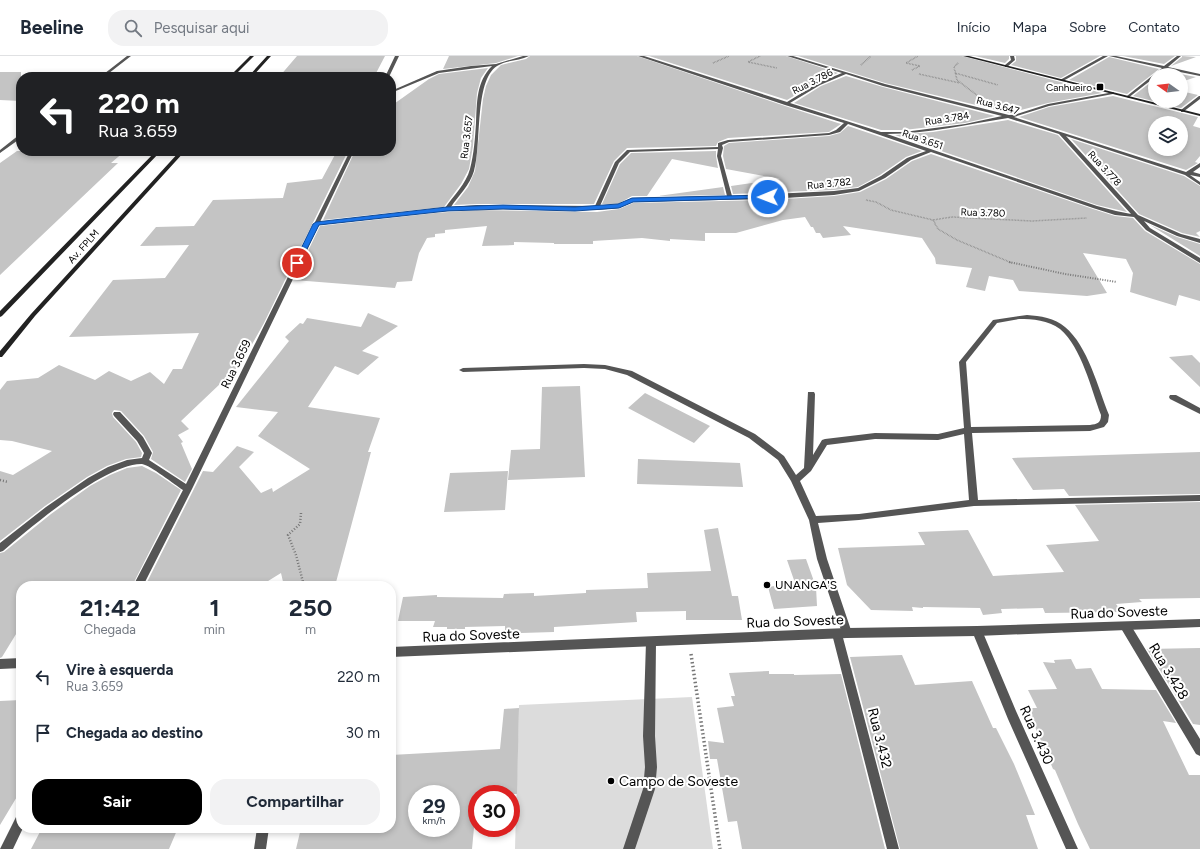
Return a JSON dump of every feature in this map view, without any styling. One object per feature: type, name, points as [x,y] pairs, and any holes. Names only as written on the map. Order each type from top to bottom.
[{"type":"main road","points":[[236,72],[252,56]]},
{"type":"main road","points":[[255,72],[269,56]]},
{"type":"main road","points":[[965,56],[1200,115]]},
{"type":"main road","name":"Av. FPLM","points":[[0,315],[154,156]]},
{"type":"main road","name":"Av. FPLM","points":[[0,356],[33,315],[177,156]]},
{"type":"street","points":[[108,72],[129,56]]},
{"type":"street","points":[[389,72],[397,56]]},
{"type":"street","points":[[396,90],[438,72],[459,68],[496,65],[527,56]]},
{"type":"street","name":"Rua 3.651","points":[[640,56],[876,132],[1115,213],[1137,216],[1179,235],[1200,241]]},
{"type":"street","name":"Rua 3.647","points":[[789,56],[933,98],[988,110],[1188,174],[1200,176]]},
{"type":"street","points":[[1006,66],[1013,60],[1012,56]]},
{"type":"street","points":[[1062,80],[1106,56]]},
{"type":"street","points":[[1111,56],[1164,68],[1179,56]]},
{"type":"street","name":"Rua 3.657","points":[[447,209],[470,177],[479,123],[479,96],[489,71],[496,65]]},
{"type":"street","name":"Rua 3.786","points":[[786,104],[819,84],[846,73]]},
{"type":"street","points":[[1188,73],[1200,75]]},
{"type":"street","points":[[1128,97],[1148,81]]},
{"type":"street","name":"Rua 3.784","points":[[876,132],[904,133],[937,130],[1006,116],[1018,115],[1048,105],[1113,93]]},
{"type":"street","points":[[1182,111],[1200,97]]},
{"type":"street","points":[[730,198],[719,156],[720,144],[728,141],[829,134],[838,130],[847,123]]},
{"type":"street","name":"Rua 3.778","points":[[1060,133],[1148,228],[1200,261]]},
{"type":"street","points":[[0,152],[16,140]]},
{"type":"street","points":[[597,208],[617,162],[629,151],[720,148]]},
{"type":"street","name":"Rua 3.782","points":[[316,224],[477,207],[575,209],[619,206],[632,200],[768,197],[834,193],[859,189],[883,177],[909,159],[930,151]]},
{"type":"street","name":"Rua 3.659","points":[[141,581],[188,489],[350,156]]},
{"type":"street","points":[[1200,164],[1188,174],[1200,184]]},
{"type":"street","points":[[795,480],[808,468],[825,442],[875,436],[938,437],[968,430],[1090,428],[1101,426],[1105,422],[1105,415],[1079,351],[1071,336],[1063,328],[1053,322],[1023,316],[994,321],[962,362],[968,430],[974,504]]},
{"type":"street","name":"Rua 3.432","points":[[463,370],[591,366],[605,367],[629,373],[752,436],[781,458],[795,480],[813,520],[842,633],[893,849]]},
{"type":"street","points":[[808,468],[811,394]]},
{"type":"street","points":[[1173,397],[1200,411]]},
{"type":"street","points":[[117,414],[140,439],[148,453],[145,462]]},
{"type":"street","points":[[0,548],[66,497],[120,464],[133,461],[145,462],[188,489]]},
{"type":"street","points":[[813,520],[859,517],[974,504],[1200,498]]},
{"type":"street","name":"Rua do Soveste","points":[[396,652],[842,633],[977,632],[1200,623]]},
{"type":"street","name":"Rua 3.428","points":[[1126,627],[1200,750]]},
{"type":"street","name":"Rua 3.430","points":[[977,632],[1012,715],[1072,849]]},
{"type":"street","points":[[629,849],[649,789],[651,767],[649,736],[651,642]]},
{"type":"street","points":[[0,664],[16,663]]},
{"type":"street","points":[[6,849],[16,829]]},
{"type":"street","points":[[260,849],[262,833]]},
{"type":"path","points":[[712,63],[729,56]]},
{"type":"path","points":[[760,56],[748,62],[777,68]]},
{"type":"path","points":[[912,70],[920,66],[906,63],[918,56]]},
{"type":"path","points":[[965,56],[954,67],[957,80],[986,102],[989,106],[988,110]]},
{"type":"path","points":[[955,73],[998,85]]},
{"type":"path","points":[[919,74],[961,83]]},
{"type":"path","name":"Rua 3.780","points":[[859,189],[865,199],[876,202],[891,210],[933,220],[952,217],[1032,221],[1060,220],[1090,218],[1115,213]]},
{"type":"path","points":[[933,220],[938,230],[985,253],[1012,263],[1117,282]]},
{"type":"path","points":[[0,480],[8,482]]},
{"type":"path","points":[[301,512],[300,524],[288,535],[296,555],[303,581]]},
{"type":"path","points":[[689,640],[720,849]]},
{"type":"shaded area","name":"Campo de Soveste","points":[[692,697],[713,849],[515,849],[515,837],[520,837],[520,785],[517,785],[519,705]]},
{"type":"building","points":[[297,56],[385,56],[377,72],[283,72]]},
{"type":"building","points":[[449,56],[518,56],[496,63],[443,69]]},
{"type":"building","points":[[530,56],[637,56],[841,124],[829,132],[728,138],[718,142],[716,146],[627,148],[614,161],[594,204],[454,205],[468,187],[475,171],[483,99],[486,86],[491,75],[501,65],[526,59]]},
{"type":"building","points":[[649,56],[786,56],[838,73],[817,82],[787,100]]},
{"type":"building","points":[[798,56],[962,56],[1102,93],[1048,103],[1009,113],[885,83]]},
{"type":"building","points":[[975,56],[1009,56],[1009,59],[1005,63]]},
{"type":"building","points":[[1016,56],[1100,56],[1061,78],[1011,65],[1016,61]]},
{"type":"building","points":[[1123,56],[1175,56],[1164,64]]},
{"type":"building","points":[[1109,57],[1155,68],[1148,68],[1148,78],[1127,94],[1069,80]]},
{"type":"building","points":[[1182,57],[1196,57],[1171,66]]},
{"type":"building","points":[[488,68],[481,78],[477,93],[473,146],[469,169],[461,184],[444,207],[323,220],[353,156],[396,156],[396,102],[429,79],[439,74]]},
{"type":"building","points":[[0,72],[16,72],[16,101],[0,100]]},
{"type":"building","points":[[1188,75],[1196,77],[1188,80]]},
{"type":"building","points":[[846,76],[995,116],[965,123],[904,130],[881,130],[794,103],[821,86]]},
{"type":"building","points":[[1148,84],[1148,100],[1133,96]]},
{"type":"building","points":[[1188,93],[1198,95],[1188,103]]},
{"type":"building","points":[[1113,96],[1148,105],[1148,108],[1162,108],[1198,117],[1193,126],[1200,128],[1200,156],[1195,162],[1198,163],[1186,170],[1019,117],[1049,107]]},
{"type":"building","points":[[1008,120],[1058,135],[1127,212],[1097,205],[895,135],[933,132]]},
{"type":"building","points":[[848,126],[922,151],[906,157],[880,175],[858,187],[834,190],[733,194],[731,186],[780,179],[726,169],[723,156],[724,146],[729,143],[829,136],[840,133]]},
{"type":"building","points":[[1071,139],[1184,176],[1200,186],[1200,231],[1196,233],[1200,237],[1182,233],[1139,214]]},
{"type":"building","points":[[716,151],[718,168],[672,159],[647,196],[632,196],[618,204],[602,204],[620,164],[631,153]]},
{"type":"building","points":[[16,152],[16,156],[119,156],[111,163],[118,163],[0,275],[0,163]]},
{"type":"building","points":[[931,154],[1115,216],[1133,218],[1145,231],[1200,264],[1200,301],[1179,295],[1176,306],[1130,292],[1133,273],[1126,259],[1083,253],[1107,293],[1087,296],[1019,291],[1013,280],[989,276],[985,291],[966,287],[972,268],[936,264],[935,258],[922,238],[843,226],[851,235],[823,238],[820,233],[816,233],[805,217],[783,220],[736,233],[705,233],[705,241],[670,239],[670,241],[642,238],[593,241],[593,244],[514,242],[514,245],[482,246],[487,226],[445,230],[445,233],[435,234],[435,237],[427,238],[419,253],[412,281],[397,282],[395,288],[294,280],[320,226],[435,213],[477,210],[597,212],[619,209],[633,203],[768,200],[834,196],[860,192],[886,179],[912,161]]},
{"type":"building","points":[[334,156],[346,156],[264,323],[241,364],[181,421],[189,429],[178,435],[183,442],[181,443],[192,469],[185,482],[151,459],[153,452],[144,436],[121,411],[114,410],[112,413],[113,417],[136,442],[142,453],[141,457],[126,459],[107,466],[87,477],[45,506],[0,541],[0,471],[13,475],[52,451],[12,441],[0,440],[0,390],[7,381],[38,378],[59,365],[95,380],[109,371],[131,381],[150,372],[164,384],[173,369],[182,369],[199,333],[69,337],[113,280],[165,278],[189,245],[140,246],[156,227],[194,226],[213,200],[283,198],[287,183],[322,179]]},
{"type":"building","points":[[723,187],[725,195],[658,196]]},
{"type":"building","points":[[1150,225],[1177,237],[1200,244],[1200,256]]},
{"type":"building","points":[[368,313],[398,326],[362,351],[379,357],[358,375],[335,366],[308,407],[380,418],[368,452],[371,452],[336,581],[283,581],[281,573],[268,581],[148,581],[203,471],[213,472],[237,446],[254,452],[239,467],[261,493],[272,488],[273,492],[310,469],[258,436],[278,412],[236,407],[289,341],[285,337],[300,323],[303,324],[307,318],[361,327]]},
{"type":"building","points":[[1192,355],[1200,363],[1200,387],[1169,357]]},
{"type":"building","points":[[580,386],[585,477],[508,480],[511,450],[540,449],[542,387]]},
{"type":"building","points":[[645,393],[710,426],[694,443],[628,408]]},
{"type":"building","points":[[1200,452],[1200,494],[1069,496],[1064,489],[1033,490],[1012,458]]},
{"type":"building","points":[[638,459],[740,463],[743,487],[637,484]]},
{"type":"building","points":[[142,466],[156,473],[181,490],[135,581],[16,581],[16,634],[0,658],[0,553],[4,552],[51,514],[90,486],[127,468]]},
{"type":"building","points":[[508,471],[505,510],[444,512],[450,473]]},
{"type":"building","points":[[1200,502],[1200,598],[1139,599],[1142,602],[1116,604],[1122,612],[1045,613],[1043,608],[1001,609],[1002,613],[983,615],[980,608],[912,607],[913,611],[871,610],[847,585],[838,548],[925,545],[918,532],[968,530],[993,576],[1064,572],[1046,545],[1099,541],[1075,505]]},
{"type":"building","points":[[718,528],[732,596],[738,596],[742,620],[686,620],[686,611],[636,612],[637,622],[554,627],[554,632],[521,633],[505,633],[505,626],[447,629],[447,627],[433,627],[435,621],[398,621],[403,597],[437,595],[437,597],[503,598],[504,594],[534,593],[534,596],[586,593],[586,590],[648,588],[647,573],[711,571],[704,530]]},
{"type":"building","points":[[806,559],[816,587],[817,606],[774,609],[768,587],[795,583],[787,560]]},
{"type":"building","points":[[1200,648],[1200,725],[1193,724],[1147,649]]},
{"type":"building","points":[[902,655],[915,685],[972,681],[993,728],[996,728],[1014,764],[1035,815],[1026,815],[1038,849],[900,849],[850,657]]},
{"type":"building","points":[[1071,659],[1076,669],[1091,668],[1102,689],[1156,690],[1176,723],[1163,721],[1189,775],[1200,775],[1200,849],[1090,849],[1027,708],[1037,708],[1028,690],[1057,689],[1043,662],[1055,663],[1054,660]]},
{"type":"building","points":[[769,671],[769,674],[841,674],[885,849],[742,849],[737,821],[728,822],[717,759],[710,759],[708,741],[724,743],[717,708],[734,706],[731,696],[735,696],[729,673]]},
{"type":"building","points":[[16,700],[16,798],[0,825],[0,701]]},
{"type":"building","points":[[519,708],[517,785],[468,785],[468,837],[473,837],[472,849],[296,849],[300,833],[396,833],[396,755],[500,749],[504,709]]},
{"type":"building","points":[[39,833],[176,833],[169,849],[31,849]]},
{"type":"place","name":"Canhueiro","points":[[1100,87]]},
{"type":"place","name":"UNANGA'S","points":[[767,585]]},
{"type":"place","name":"Campo de Soveste","points":[[611,781]]},
{"type":"route","points":[[297,263],[316,224],[435,210],[477,207],[575,209],[619,206],[632,200],[768,197]]}]
